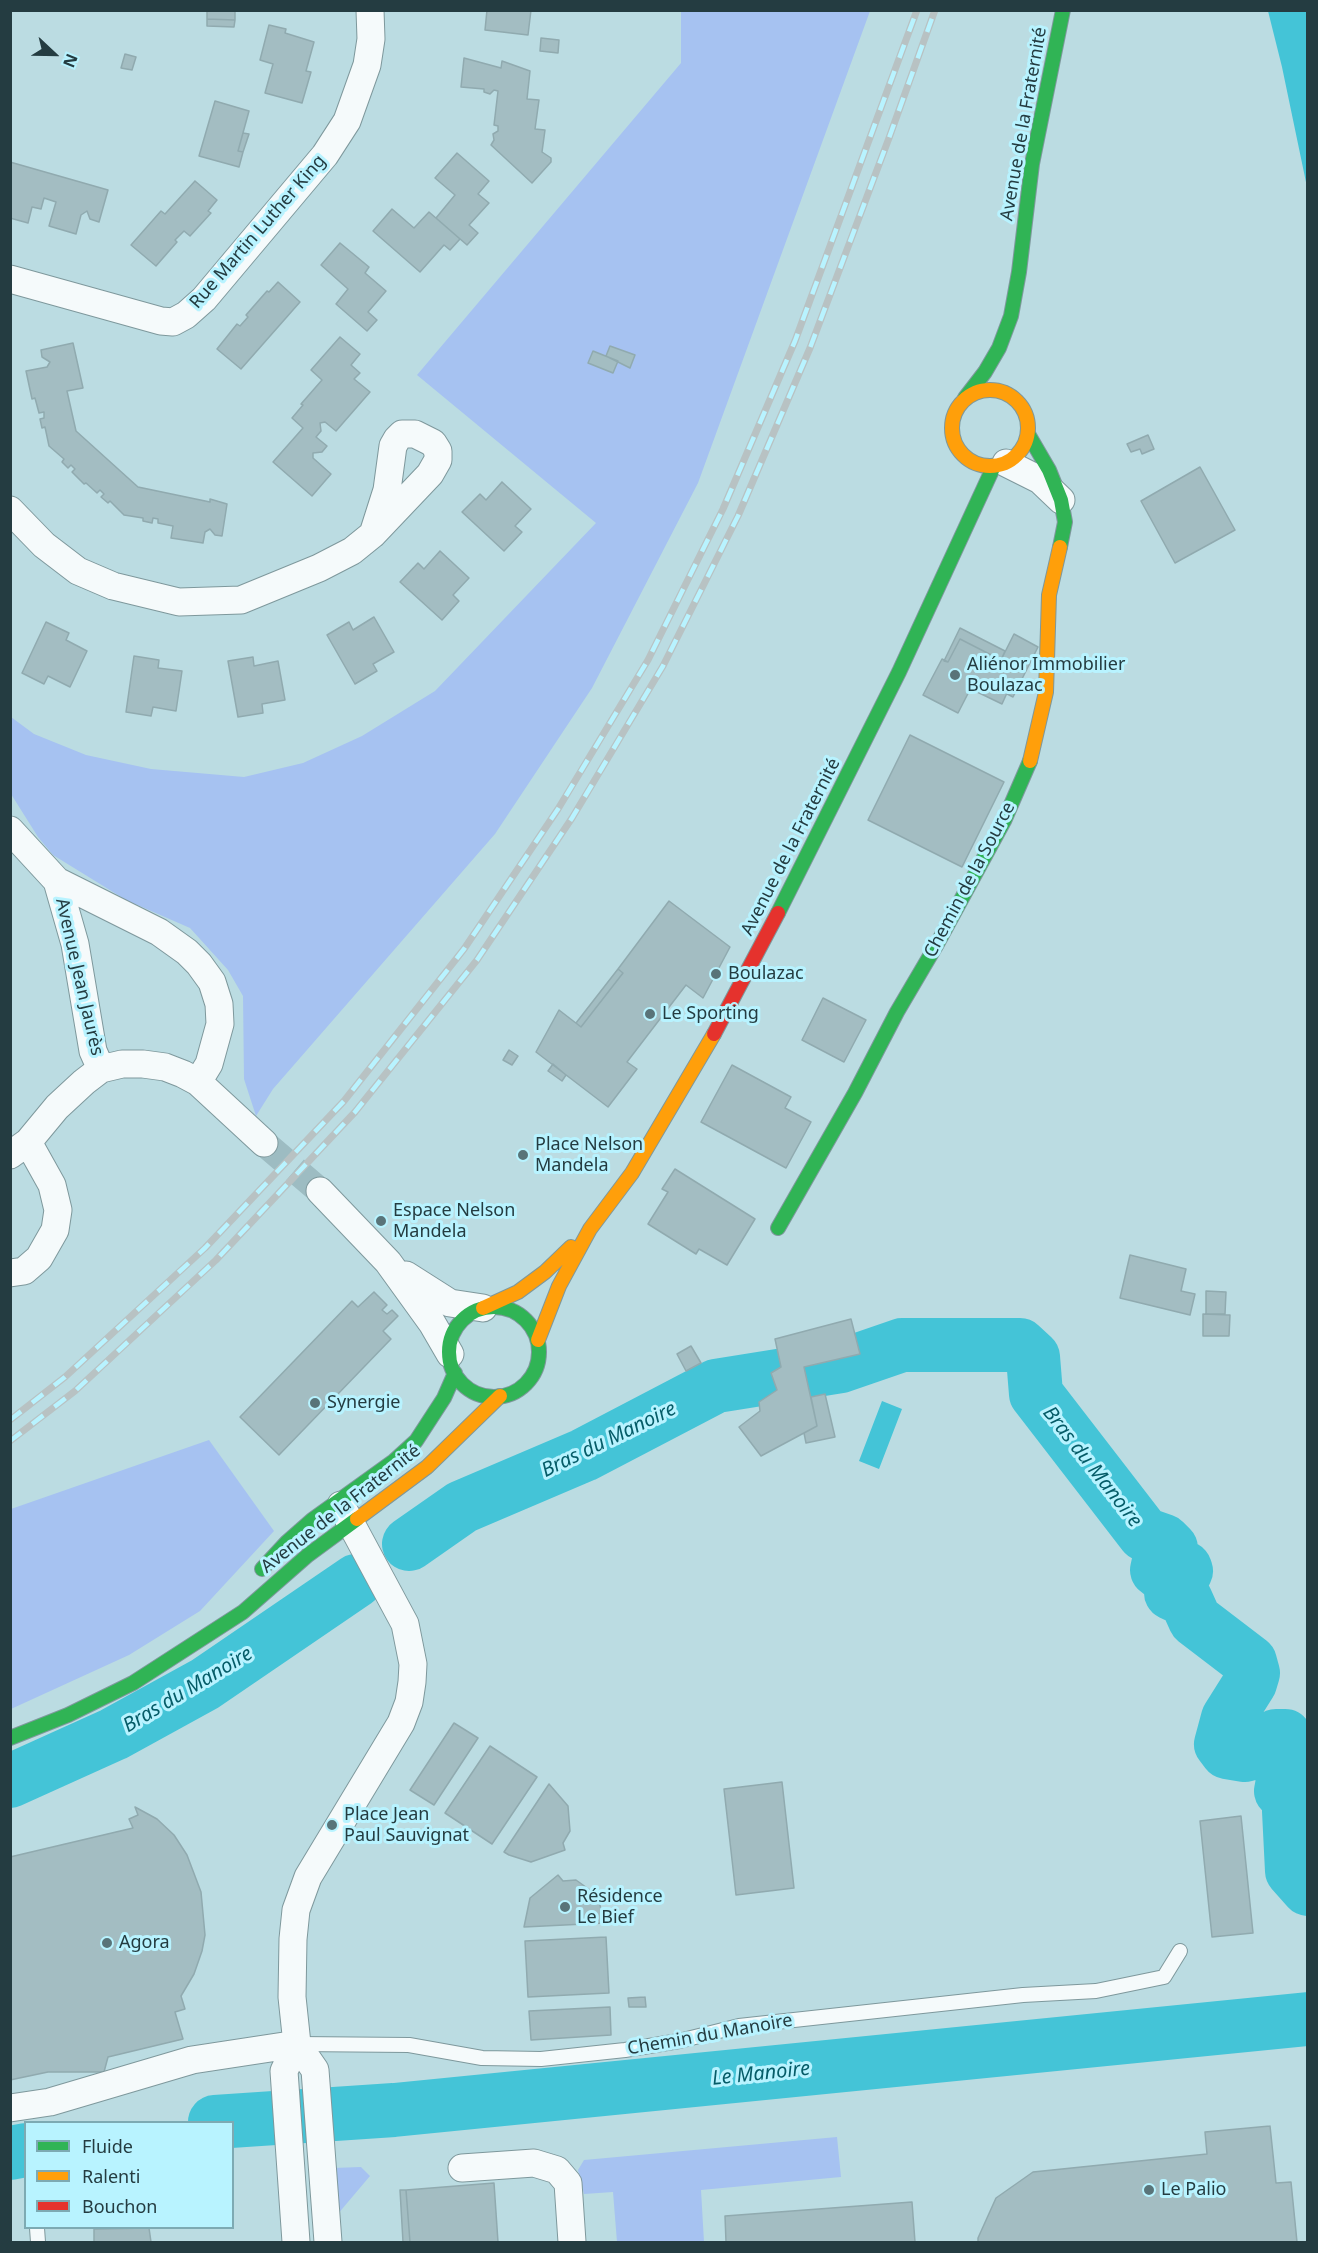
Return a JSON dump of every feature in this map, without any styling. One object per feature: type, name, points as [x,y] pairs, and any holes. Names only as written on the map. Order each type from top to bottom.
[{"type":"main road","name":"Avenue de la Fraternité","points":[[1011,316],[1032,164],[1063,10]]},
{"type":"main road","points":[[1011,316],[1014,348]]},
{"type":"main road","points":[[1011,316],[999,348],[952,419],[951,431],[954,443],[970,461],[981,466],[1000,465],[1017,456],[1024,445],[1028,434],[1028,423],[1019,402],[1017,382]]},
{"type":"main road","points":[[965,398],[975,392],[987,390],[1010,395],[1019,402]]},
{"type":"main road","name":"Chemin de la Source","points":[[778,1228],[1004,821],[1032,755],[1046,692],[1049,595],[1065,522],[1061,500],[1049,470],[1028,434]]},
{"type":"main road","points":[[960,470],[961,453]]},
{"type":"main road","name":"Avenue de la Fraternité","points":[[590,1229],[632,1173],[708,1045],[843,787],[949,564],[1000,465]]},
{"type":"main road","name":"Avenue de la Fraternité","points":[[949,564],[959,512]]},
{"type":"main road","points":[[483,1308],[497,1307],[510,1310],[523,1317],[532,1327],[538,1340],[539,1355],[536,1370],[527,1383],[515,1392],[500,1396],[487,1396],[474,1392],[463,1384],[452,1363],[452,1338],[459,1325],[469,1315],[483,1308],[518,1292],[536,1279],[590,1229]]},
{"type":"main road","points":[[538,1340],[559,1286],[590,1229]]},
{"type":"main road","name":"Avenue de la Fraternité","points":[[10,1738],[68,1715],[133,1683],[243,1612],[308,1554],[416,1440],[444,1398],[452,1363]]},
{"type":"main road","name":"Avenue de la Fraternité","points":[[253,1580],[287,1542],[312,1520],[345,1513],[427,1467],[500,1396]]},
{"type":"main road","name":"Avenue de la Fraternité","points":[[198,1643],[240,1595]]},
{"type":"street","name":"Rue Martin Luther King","points":[[10,279],[161,321],[173,321],[186,315],[204,299],[325,155],[347,121],[367,65],[371,39],[370,10]]},
{"type":"street","points":[[1000,465],[1040,480],[1061,500]]},
{"type":"street","points":[[10,510],[44,545],[78,571],[113,586],[179,602],[241,600],[328,564],[352,551],[373,534]]},
{"type":"street","name":"Avenue Jean Jaurès","points":[[10,830],[57,881],[75,944],[93,1052],[101,1069]]},
{"type":"street","points":[[57,881],[159,932],[187,952],[212,982],[219,1004],[220,1024],[209,1064],[198,1082]]},
{"type":"street","points":[[10,1273],[24,1271],[39,1257],[56,1230],[58,1210],[52,1185],[19,1148],[57,1107],[101,1069],[123,1064],[143,1064],[165,1067],[183,1074],[198,1082],[264,1143]]},
{"type":"street","points":[[320,1191],[388,1262],[432,1323],[452,1363]]},
{"type":"street","points":[[388,1262],[450,1303],[483,1308]]},
{"type":"street","points":[[328,2242],[315,2070],[297,2044],[292,1997],[296,1910],[303,1887],[345,1812],[401,1723],[409,1702],[412,1682],[412,1664],[405,1624],[345,1513]]},
{"type":"street","points":[[296,2242],[284,2071],[297,2044]]},
{"type":"street","points":[[10,2108],[50,2102],[192,2060],[297,2044]]},
{"type":"street","points":[[462,2168],[534,2163],[556,2170],[568,2183],[572,2242]]},
{"type":"lane","name":"Chemin du Manoire","points":[[297,2044],[409,2045],[482,2058],[541,2059],[625,2050],[679,2041],[739,2026],[990,1998],[1096,1991],[1164,1977],[1180,1951]]},
{"type":"shaded area","points":[[681,11],[870,11],[698,483],[592,688],[495,834],[273,1089],[256,1116],[244,1079],[243,996],[228,970],[190,928],[126,900],[53,855],[38,837],[11,794],[11,717],[34,734],[86,755],[151,769],[244,777],[303,763],[362,736],[435,691],[596,523],[417,375],[681,63]]},
{"type":"shaded area","points":[[1268,11],[1307,11],[1307,187],[1282,67]]},
{"type":"shaded area","points":[[882,1401],[902,1409],[879,1469],[859,1461]]},
{"type":"shaded area","points":[[209,1440],[274,1531],[200,1611],[129,1655],[11,1709],[11,1509]]},
{"type":"shaded area","points":[[837,2137],[841,2177],[701,2190],[704,2242],[617,2242],[613,2192],[584,2194],[578,2170],[584,2160]]},
{"type":"shaded area","points":[[361,2167],[370,2176],[337,2215],[333,2168]]},
{"type":"building","points":[[207,10],[235,10],[235,20],[207,19]]},
{"type":"building","points":[[487,10],[531,10],[528,35],[485,30]]},
{"type":"building","points":[[207,19],[235,20],[234,27],[207,26]]},
{"type":"building","points":[[269,25],[286,29],[285,33],[314,42],[306,71],[311,72],[302,103],[265,93],[273,64],[260,60]]},
{"type":"building","points":[[541,38],[559,40],[558,53],[540,51]]},
{"type":"building","points":[[125,54],[136,57],[132,70],[121,68]]},
{"type":"building","points":[[464,58],[501,68],[502,61],[530,71],[527,99],[539,100],[535,129],[545,130],[542,152],[551,158],[551,162],[532,183],[491,145],[494,140],[493,134],[498,131],[498,126],[494,125],[498,91],[494,90],[490,94],[484,92],[484,89],[461,87]]},
{"type":"building","points":[[215,101],[249,111],[238,151],[243,152],[239,167],[199,156]]},
{"type":"building","points":[[243,133],[249,134],[243,152],[238,151]]},
{"type":"building","points":[[457,153],[489,181],[478,194],[489,203],[469,225],[478,233],[467,245],[436,218],[455,195],[435,178]]},
{"type":"building","points":[[10,162],[108,190],[99,222],[90,219],[87,211],[81,215],[76,234],[49,226],[56,202],[44,198],[41,209],[32,207],[28,223],[10,218]]},
{"type":"building","points":[[195,181],[217,200],[208,211],[211,213],[190,236],[184,231],[156,266],[131,245],[161,211],[165,214]]},
{"type":"building","points":[[392,209],[414,228],[429,212],[460,239],[450,250],[444,245],[420,272],[373,231]]},
{"type":"building","points":[[340,243],[369,267],[365,273],[386,291],[368,312],[377,320],[367,331],[336,304],[348,289],[321,265]]},
{"type":"building","points":[[278,282],[300,302],[241,369],[217,349],[237,324],[240,326],[248,317],[246,315],[267,291],[269,292]]},
{"type":"building","points":[[340,337],[360,354],[351,365],[360,373],[354,379],[370,392],[336,431],[325,422],[320,423],[321,431],[316,437],[327,446],[322,452],[313,453],[313,458],[331,474],[312,496],[273,462],[303,428],[292,418],[322,380],[311,370]]},
{"type":"building","points":[[73,343],[83,388],[67,391],[76,431],[138,487],[227,504],[222,536],[215,535],[210,529],[205,532],[203,543],[171,538],[173,526],[158,523],[158,519],[153,518],[152,523],[143,521],[143,518],[124,515],[110,501],[108,503],[101,497],[104,494],[100,490],[97,493],[86,483],[84,484],[72,472],[75,469],[71,465],[68,468],[62,462],[64,459],[49,446],[45,427],[42,428],[40,419],[44,418],[44,412],[39,413],[35,398],[32,399],[26,371],[47,367],[50,362],[42,357],[41,350]]},
{"type":"building","points":[[610,346],[635,355],[630,368],[606,356]]},
{"type":"building","points":[[593,351],[618,361],[613,373],[588,363]]},
{"type":"building","points":[[1148,435],[1154,449],[1142,454],[1140,449],[1131,452],[1127,444]]},
{"type":"building","points":[[1200,467],[1235,530],[1175,563],[1141,501]]},
{"type":"building","points":[[502,482],[531,509],[515,526],[522,532],[504,551],[462,512],[480,494],[486,500]]},
{"type":"building","points":[[440,551],[469,578],[453,595],[459,601],[442,620],[400,582],[418,563],[424,569]]},
{"type":"building","points":[[374,617],[394,652],[373,664],[377,671],[355,684],[327,635],[349,622],[353,630]]},
{"type":"building","points":[[46,622],[69,633],[66,640],[87,651],[70,687],[48,676],[44,684],[22,673]]},
{"type":"building","points":[[960,628],[1005,651],[1001,660],[960,639],[948,662],[944,661]]},
{"type":"building","points":[[1014,634],[1038,647],[1013,697],[976,678],[958,713],[923,695],[942,659],[948,662],[960,639],[1001,660]]},
{"type":"building","points":[[134,656],[159,660],[158,668],[182,671],[176,711],[153,707],[151,716],[126,712]]},
{"type":"building","points":[[253,657],[254,666],[278,661],[285,700],[262,704],[263,713],[238,717],[228,661]]},
{"type":"building","points":[[976,678],[1007,693],[1002,704],[971,689]]},
{"type":"building","points":[[910,735],[1004,782],[962,867],[868,820]]},
{"type":"building","points":[[669,901],[730,947],[703,998],[686,985],[627,1062],[637,1069],[608,1107],[536,1052],[559,1010],[581,1027],[623,973],[618,969]]},
{"type":"building","points":[[618,969],[623,973],[581,1027],[576,1023]]},
{"type":"building","points":[[823,998],[866,1020],[844,1062],[802,1040]]},
{"type":"building","points":[[509,1050],[518,1056],[512,1065],[503,1060]]},
{"type":"building","points":[[553,1064],[566,1075],[562,1081],[548,1071]]},
{"type":"building","points":[[732,1065],[791,1097],[785,1108],[811,1122],[786,1168],[701,1122]]},
{"type":"building","points":[[675,1169],[755,1219],[727,1265],[699,1249],[696,1254],[648,1224],[668,1192],[662,1189]]},
{"type":"building","points":[[1130,1255],[1186,1269],[1181,1291],[1195,1294],[1190,1315],[1120,1298]]},
{"type":"building","points":[[1206,1291],[1226,1292],[1225,1314],[1206,1314]]},
{"type":"building","points":[[374,1292],[387,1305],[382,1310],[387,1314],[392,1310],[398,1316],[383,1331],[391,1339],[279,1455],[240,1417],[352,1301],[358,1307]]},
{"type":"building","points":[[1203,1314],[1230,1315],[1229,1336],[1203,1336]]},
{"type":"building","points":[[851,1319],[860,1354],[804,1367],[817,1426],[761,1456],[739,1427],[760,1411],[759,1402],[777,1390],[771,1373],[781,1367],[775,1339]]},
{"type":"building","points":[[691,1346],[701,1363],[686,1371],[677,1354]]},
{"type":"building","points":[[825,1394],[835,1437],[806,1443],[804,1433],[817,1426],[811,1397]]},
{"type":"building","points":[[454,1723],[478,1738],[434,1805],[410,1790]]},
{"type":"building","points":[[490,1746],[537,1777],[492,1844],[445,1813]]},
{"type":"building","points":[[782,1782],[794,1888],[736,1895],[724,1789]]},
{"type":"building","points":[[549,1784],[568,1806],[570,1831],[563,1843],[565,1850],[531,1862],[504,1852]]},
{"type":"building","name":"Agora","points":[[135,1807],[157,1819],[174,1835],[187,1855],[201,1892],[205,1935],[202,1951],[194,1974],[181,1996],[185,2009],[175,2012],[183,2039],[108,2057],[104,2072],[48,2072],[10,2080],[10,1857],[133,1828],[129,1819],[138,1815]]},
{"type":"building","points":[[1241,1816],[1253,1933],[1212,1937],[1200,1821]]},
{"type":"building","name":"Résidence Le Bief","points":[[558,1875],[563,1881],[576,1880],[597,1895],[605,1923],[524,1927],[530,1898]]},
{"type":"building","points":[[606,1937],[609,1993],[528,1997],[525,1941]]},
{"type":"building","points":[[645,1997],[646,2007],[629,2007],[628,1998]]},
{"type":"building","points":[[610,2007],[611,2035],[531,2040],[529,2011]]},
{"type":"building","name":"Le Palio","points":[[1270,2126],[1276,2183],[1291,2182],[1297,2242],[978,2242],[996,2198],[1033,2172],[1207,2154],[1205,2132]]},
{"type":"building","points":[[494,2183],[498,2242],[410,2242],[406,2190]]},
{"type":"building","points":[[400,2190],[406,2190],[410,2242],[403,2242]]},
{"type":"building","points":[[912,2202],[915,2242],[726,2242],[725,2216]]},
{"type":"building","points":[[94,2229],[149,2229],[151,2242],[94,2242]]},
{"type":"waterway","name":"Bras du Manoire","points":[[409,1544],[462,1507],[584,1455],[716,1386],[841,1366],[902,1345],[1020,1345],[1033,1357],[1036,1394],[1144,1534],[1164,1541],[1171,1548],[1159,1561],[1157,1570],[1162,1574],[1185,1568],[1182,1579],[1172,1586],[1171,1593],[1186,1600],[1195,1620],[1250,1662],[1253,1673],[1250,1683],[1228,1718],[1221,1744],[1227,1752],[1245,1755],[1260,1751],[1276,1736],[1285,1736],[1290,1744],[1281,1791],[1293,1793],[1303,1804],[1295,1812],[1289,1811],[1292,1871],[1308,1889]]},
{"type":"waterway","name":"Bras du Manoire","points":[[10,1781],[114,1734],[205,1684],[356,1581]]},
{"type":"waterway","name":"Le Manoire","points":[[230,2121],[394,2110],[1308,2019]]},
{"type":"waterway","name":"Le Manoire","points":[[10,2153],[24,2150]]},
{"type":"tunnel","points":[[264,1143],[320,1191]]},
{"type":"railway","points":[[10,1420],[65,1377],[205,1248],[344,1101],[464,949],[558,809],[648,660],[723,509],[795,341],[917,10]]},
{"type":"railway","points":[[10,1441],[75,1391],[216,1260],[355,1112],[477,960],[572,818],[663,666],[738,516],[810,348],[935,10]]},
{"type":"traffic: fast","points":[[965,398],[985,372],[999,348],[1011,316],[1019,272],[1032,164],[1063,10]]},
{"type":"traffic: fast","points":[[1028,434],[1049,470],[1061,500],[1065,522],[1060,547]]},
{"type":"traffic: fast","points":[[778,913],[899,672],[994,466]]},
{"type":"traffic: fast","points":[[778,1228],[1004,821],[1030,761]]},
{"type":"traffic: fast","points":[[494,1307],[519,1315],[531,1327],[539,1352],[531,1377],[519,1389],[494,1397],[469,1389],[457,1377],[449,1352],[457,1327],[469,1315],[494,1307]]},
{"type":"traffic: fast","points":[[262,1569],[312,1520],[394,1461],[416,1441],[444,1398],[455,1373]]},
{"type":"traffic: fast","points":[[10,1738],[68,1715],[133,1683],[243,1612],[308,1555],[357,1519]]},
{"type":"traffic: slow","points":[[983,390],[997,390],[1011,396],[1022,407],[1028,421],[1028,428],[1025,443],[1017,455],[997,466],[983,466],[969,460],[958,449],[952,435],[952,421],[958,407],[969,396],[983,390]]},
{"type":"traffic: slow","points":[[1030,761],[1046,692],[1049,595],[1060,547]]},
{"type":"traffic: slow","points":[[538,1340],[559,1286],[590,1229],[632,1173],[714,1034]]},
{"type":"traffic: slow","points":[[483,1308],[518,1292],[545,1272],[571,1247]]},
{"type":"traffic: slow","points":[[357,1519],[427,1467],[500,1396]]},
{"type":"traffic: jam","points":[[714,1034],[778,913]]},
{"type":"place","name":"Aliénor Immobilier Boulazac","points":[[955,675]]},
{"type":"place","name":"Boulazac","points":[[716,974]]},
{"type":"place","name":"Le Sporting","points":[[650,1014]]},
{"type":"place","name":"Place Nelson Mandela","points":[[523,1155]]},
{"type":"place","name":"Espace Nelson Mandela","points":[[381,1221]]},
{"type":"place","name":"Synergie","points":[[315,1403]]},
{"type":"place","name":"Place Jean Paul Sauvignat","points":[[332,1825]]},
{"type":"place","name":"Résidence Le Bief","points":[[565,1907]]},
{"type":"place","name":"Agora","points":[[107,1943]]},
{"type":"place","name":"Le Palio","points":[[1149,2190]]}]
